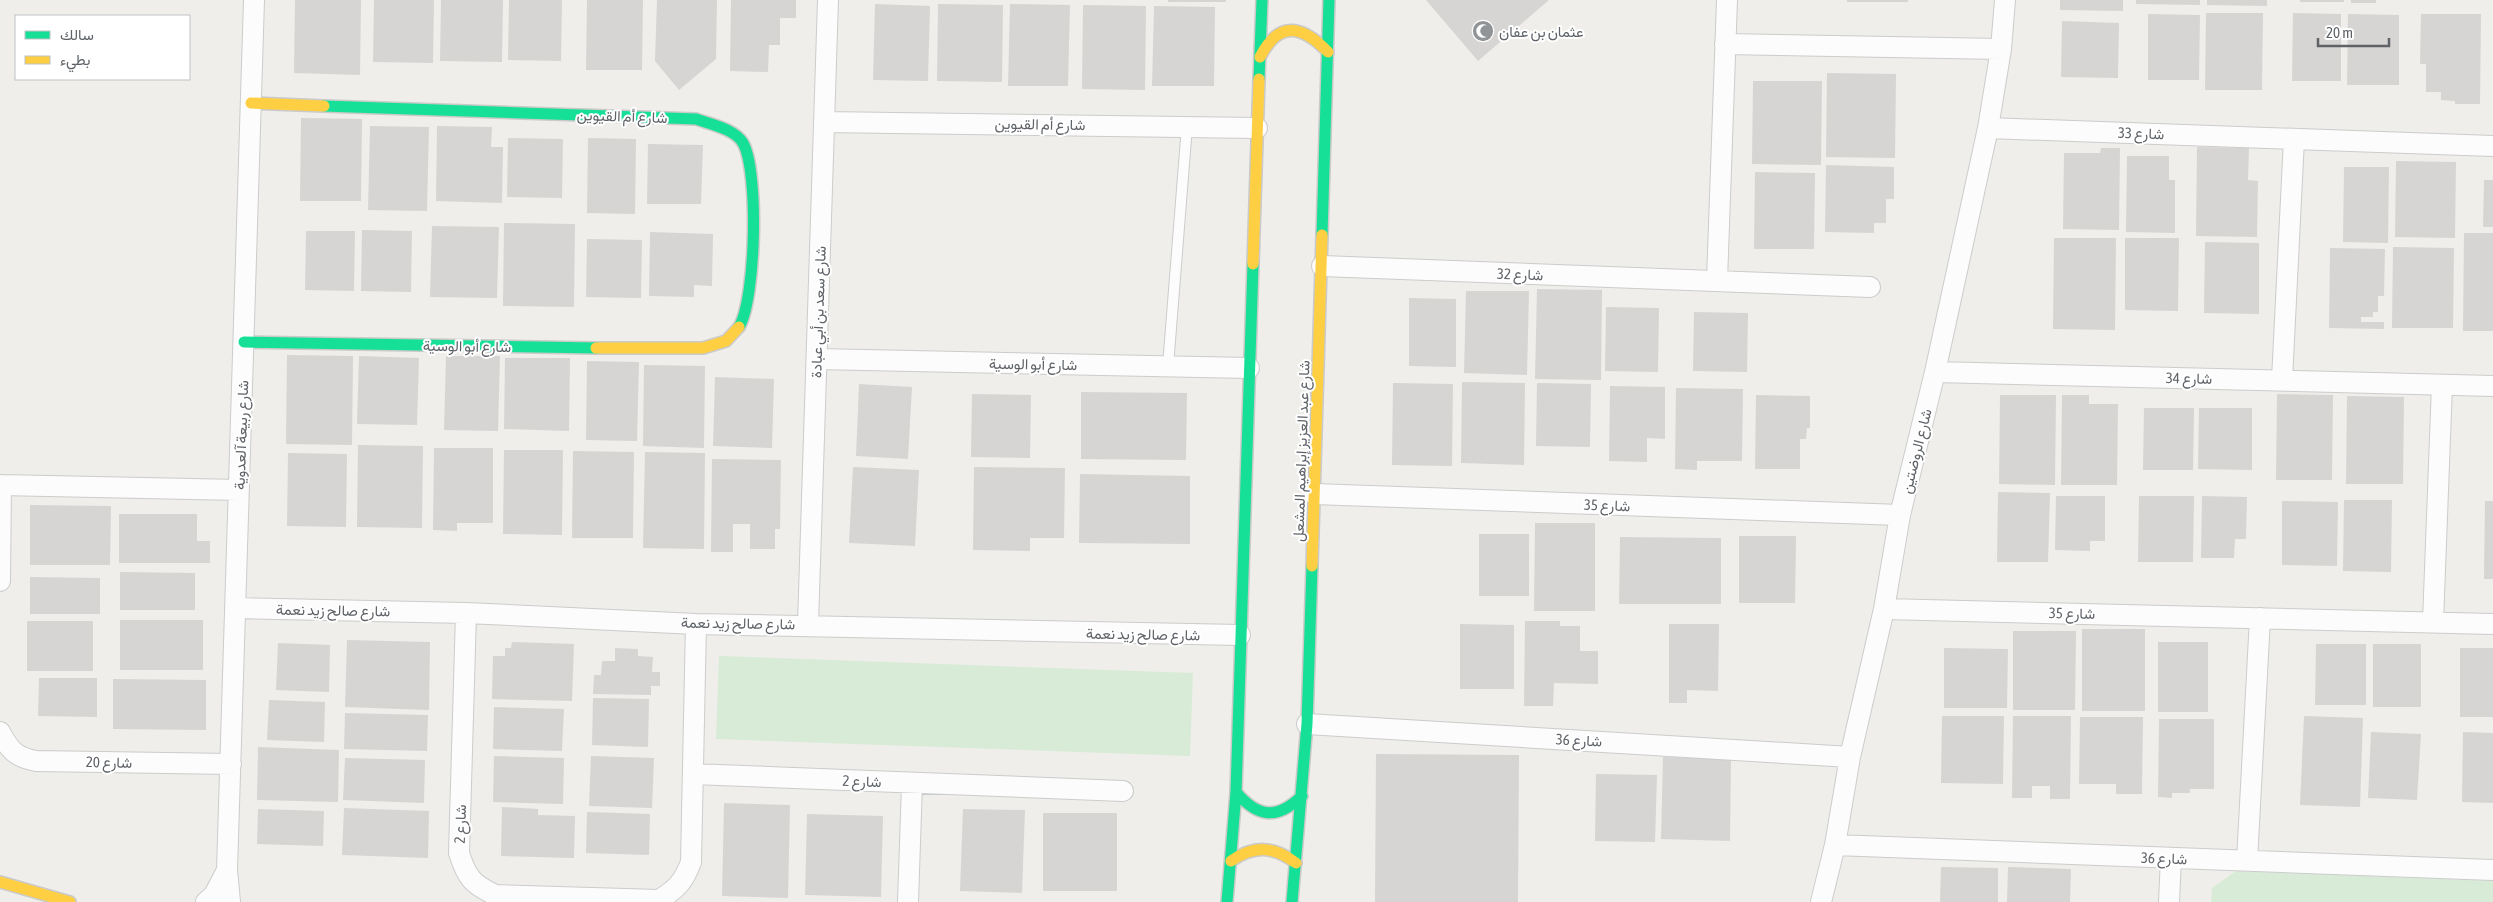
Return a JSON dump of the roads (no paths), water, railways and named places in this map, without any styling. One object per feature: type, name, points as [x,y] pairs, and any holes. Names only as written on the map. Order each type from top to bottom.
[{"type":"main road","points":[[1228,902],[1236,792],[1262,0]]},
{"type":"main road","name":"شارع عبد العزيز إبراهيم المشعل","points":[[1292,902],[1307,724],[1330,0]]},
{"type":"main road","points":[[1260,57],[1265,44],[1271,38],[1290,29],[1305,31],[1317,39],[1328,52]]},
{"type":"main road","name":"شارع أم القيوين","points":[[251,103],[696,119],[722,129],[742,140],[751,162],[753,182],[750,293],[744,317],[734,334],[717,346],[691,350]]},
{"type":"main road","name":"شارع أبو الوسية","points":[[244,342],[691,350]]},
{"type":"main road","points":[[1236,792],[1244,803],[1255,811],[1268,814],[1281,812],[1293,806],[1302,796]]},
{"type":"main road","points":[[1231,861],[1252,849],[1264,848],[1276,850],[1287,855],[1296,863]]},
{"type":"main road","points":[[0,882],[70,902]]},
{"type":"street","name":"شارع ربيعة آلعدوية","points":[[230,902],[228,870],[254,0]]},
{"type":"street","name":"شارع سعد بن أبي عبادة","points":[[808,624],[828,0]]},
{"type":"street","points":[[1717,281],[1727,0]]},
{"type":"street","name":"شارع الروضتين","points":[[1821,902],[1835,845],[1850,756],[1884,608],[1900,515],[1935,372],[1988,128],[2001,49],[2005,0]]},
{"type":"street","points":[[1725,44],[2001,49]]},
{"type":"street","name":"شارع أم القيوين","points":[[824,122],[1257,128]]},
{"type":"street","name":"شارع 33","points":[[1988,128],[2493,146]]},
{"type":"street","points":[[2282,380],[2294,139]]},
{"type":"street","name":"شارع 32","points":[[1322,266],[1870,287]]},
{"type":"street","name":"شارع أبو الوسية","points":[[817,359],[1249,368]]},
{"type":"street","name":"شارع 34","points":[[1935,372],[2493,386]]},
{"type":"street","points":[[2433,622],[2442,385]]},
{"type":"street","points":[[0,581],[1,485],[239,490]]},
{"type":"street","name":"شارع 35","points":[[1314,494],[1900,515]]},
{"type":"street","name":"شارع صالح زيد نعمة","points":[[235,608],[466,613],[696,624],[808,624],[967,630],[1240,635]]},
{"type":"street","name":"شارع 35","points":[[1884,608],[2493,624]]},
{"type":"street","name":"شارع 2","points":[[466,613],[459,853],[465,872],[478,887],[495,895],[659,900],[676,890],[686,878],[691,862],[696,624]]},
{"type":"street","points":[[2247,861],[2260,618]]},
{"type":"street","name":"شارع 36","points":[[1307,724],[1850,756]]},
{"type":"street","name":"شارع 20","points":[[0,732],[6,744],[20,757],[36,761],[231,764]]},
{"type":"street","name":"شارع 2","points":[[693,774],[1123,791]]},
{"type":"street","points":[[908,902],[912,783]]},
{"type":"street","name":"شارع 36","points":[[1835,845],[2493,870]]},
{"type":"street","points":[[2169,902],[2171,858]]},
{"type":"street","name":"شارع ربيعة آلعدوية","points":[[206,902],[214,895],[228,870]]},
{"type":"lane","points":[[1168,366],[1186,126]]},
{"type":"place","name":"عثمان بن عفان","points":[[1483,31]]}]
